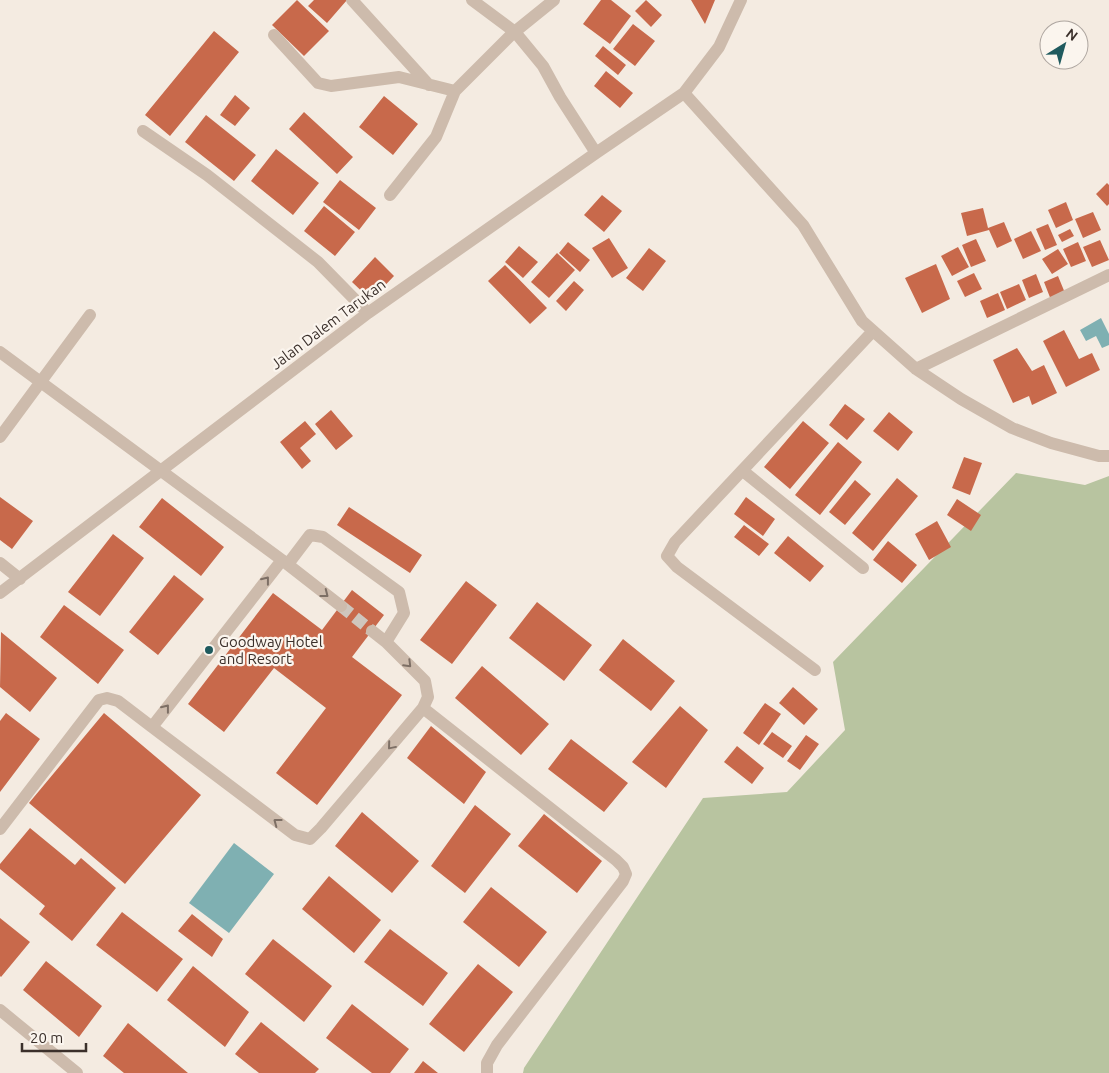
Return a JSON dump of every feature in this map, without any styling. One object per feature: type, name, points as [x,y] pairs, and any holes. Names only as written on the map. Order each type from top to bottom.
[{"type":"street","points":[[352,0],[429,85]]},
{"type":"street","points":[[472,0],[515,32],[543,66],[560,97],[596,153]]},
{"type":"street","name":"Jalan Dalem Tarukan","points":[[0,593],[368,313],[596,153],[684,94],[719,47],[741,0]]},
{"type":"street","points":[[390,195],[436,137],[455,91],[549,1]]},
{"type":"street","points":[[274,35],[318,83],[331,86],[398,77],[455,91]]},
{"type":"street","points":[[684,94],[803,225],[862,321],[916,369],[961,399],[1012,428],[1051,443],[1099,456],[1109,456]]},
{"type":"street","points":[[143,131],[207,175],[318,262],[368,313]]},
{"type":"street","points":[[916,369],[1109,276]]},
{"type":"street","points":[[0,437],[90,315]]},
{"type":"street","points":[[816,670],[677,567],[667,556],[675,542],[873,331]]},
{"type":"street","points":[[0,352],[285,562],[341,606]]},
{"type":"street","points":[[743,471],[863,568]]},
{"type":"street","points":[[152,727],[285,562],[310,536],[323,537],[399,592],[404,613],[386,642]]},
{"type":"street","points":[[0,563],[20,579]]},
{"type":"street","points":[[0,829],[99,700],[108,698],[118,701],[295,835],[310,839],[322,828],[423,708],[428,697],[425,681],[386,642],[372,631]]},
{"type":"street","points":[[423,708],[616,860],[623,866],[626,874],[623,881],[497,1045],[487,1063],[487,1073]]},
{"type":"street","points":[[0,1010],[77,1073]]},
{"type":"green space","points":[[1016,473],[1085,485],[1109,476],[1109,1073],[523,1073],[524,1068],[703,798],[787,792],[845,730],[833,662]]},
{"type":"water","points":[[1101,318],[1109,334],[1109,345],[1102,348],[1096,336],[1086,341],[1080,330]]},
{"type":"water","points":[[234,843],[274,874],[229,933],[189,903]]},
{"type":"building","points":[[297,0],[329,31],[304,56],[272,25]]},
{"type":"building","points":[[314,0],[347,0],[327,23],[308,6]]},
{"type":"building","points":[[601,0],[611,0],[631,16],[610,44],[583,24]]},
{"type":"building","points":[[646,0],[662,15],[651,27],[635,11]]},
{"type":"building","points":[[691,0],[715,0],[705,24]]},
{"type":"building","points":[[633,24],[655,41],[635,66],[613,49]]},
{"type":"building","points":[[214,31],[239,52],[170,136],[145,115]]},
{"type":"building","points":[[603,46],[626,65],[618,75],[595,56]]},
{"type":"building","points":[[606,71],[633,93],[620,108],[594,86]]},
{"type":"building","points":[[235,95],[250,108],[235,126],[220,115]]},
{"type":"building","points":[[384,96],[418,124],[393,155],[359,127]]},
{"type":"building","points":[[304,112],[353,157],[337,174],[289,129]]},
{"type":"building","points":[[206,115],[256,155],[234,181],[185,142]]},
{"type":"building","points":[[276,149],[319,183],[293,215],[251,181]]},
{"type":"building","points":[[340,180],[376,208],[359,230],[323,202]]},
{"type":"building","points":[[1107,183],[1109,185],[1109,204],[1107,206],[1096,194]]},
{"type":"building","points":[[602,195],[622,211],[604,232],[584,215]]},
{"type":"building","points":[[1066,202],[1073,220],[1056,228],[1048,210]]},
{"type":"building","points":[[324,206],[355,232],[335,256],[304,231]]},
{"type":"building","points":[[983,208],[988,228],[1004,222],[1012,241],[997,248],[989,230],[967,236],[961,213]]},
{"type":"building","points":[[1093,212],[1101,230],[1083,238],[1075,219]]},
{"type":"building","points":[[1048,224],[1057,245],[1045,250],[1036,229]]},
{"type":"building","points":[[1070,229],[1074,236],[1062,242],[1058,235]]},
{"type":"building","points":[[1031,231],[1041,251],[1023,259],[1014,239]]},
{"type":"building","points":[[609,238],[628,268],[612,278],[592,248]]},
{"type":"building","points":[[976,239],[986,261],[971,267],[962,245]]},
{"type":"building","points":[[1100,240],[1109,260],[1092,267],[1083,247]]},
{"type":"building","points":[[568,242],[590,260],[580,272],[559,253]]},
{"type":"building","points":[[1078,242],[1086,261],[1071,267],[1063,249]]},
{"type":"building","points":[[519,246],[538,262],[523,278],[505,262]]},
{"type":"building","points":[[958,247],[969,267],[952,276],[941,256]]},
{"type":"building","points":[[649,248],[666,261],[643,291],[626,278]]},
{"type":"building","points":[[1058,249],[1068,264],[1052,274],[1042,259]]},
{"type":"building","points":[[557,253],[575,270],[549,298],[531,282]]},
{"type":"building","points":[[375,257],[394,276],[371,300],[352,282]]},
{"type":"building","points":[[936,264],[950,299],[922,313],[905,278]]},
{"type":"building","points":[[505,265],[547,308],[530,324],[488,281]]},
{"type":"building","points":[[974,273],[982,289],[965,297],[957,281]]},
{"type":"building","points":[[1036,274],[1043,292],[1029,298],[1022,280]]},
{"type":"building","points":[[1058,276],[1065,293],[1051,300],[1044,282]]},
{"type":"building","points":[[574,281],[584,290],[566,311],[556,301]]},
{"type":"building","points":[[1019,284],[1026,300],[1007,309],[1000,292]]},
{"type":"building","points":[[998,293],[1005,310],[987,318],[980,301]]},
{"type":"building","points":[[1064,330],[1079,359],[1092,353],[1100,370],[1066,387],[1043,341]]},
{"type":"building","points":[[1017,348],[1032,371],[1044,365],[1057,393],[1032,405],[1029,396],[1013,403],[993,360]]},
{"type":"building","points":[[845,404],[865,419],[847,440],[829,425]]},
{"type":"building","points":[[331,410],[353,436],[336,450],[315,424]]},
{"type":"building","points":[[889,412],[913,432],[898,451],[873,431]]},
{"type":"building","points":[[305,421],[316,434],[300,448],[311,461],[302,469],[280,442]]},
{"type":"building","points":[[803,421],[829,443],[790,489],[764,467]]},
{"type":"building","points":[[838,442],[862,462],[820,515],[795,495]]},
{"type":"building","points":[[964,457],[982,463],[970,495],[952,488]]},
{"type":"building","points":[[897,478],[918,496],[873,551],[852,533]]},
{"type":"building","points":[[855,480],[871,494],[845,525],[829,512]]},
{"type":"building","points":[[0,497],[33,521],[12,549],[0,540]]},
{"type":"building","points":[[746,497],[775,519],[763,536],[734,514]]},
{"type":"building","points":[[162,498],[224,547],[201,576],[139,527]]},
{"type":"building","points":[[957,499],[981,515],[971,531],[947,515]]},
{"type":"building","points":[[349,507],[422,555],[410,573],[337,525]]},
{"type":"building","points":[[937,521],[951,547],[929,560],[915,534]]},
{"type":"building","points":[[744,525],[769,544],[759,556],[734,537]]},
{"type":"building","points":[[113,534],[144,558],[100,616],[68,592]]},
{"type":"building","points":[[788,536],[824,566],[810,582],[774,553]]},
{"type":"building","points":[[888,541],[917,565],[902,583],[873,560]]},
{"type":"building","points":[[174,575],[204,599],[158,655],[129,632]]},
{"type":"building","points":[[466,581],[497,605],[452,664],[420,640]]},
{"type":"building","points":[[352,590],[384,615],[352,657],[402,695],[317,805],[276,773],[326,708],[274,668],[224,732],[188,704],[273,593],[322,630]]},
{"type":"building","points":[[537,602],[592,645],[564,681],[509,638]]},
{"type":"building","points":[[64,605],[124,650],[98,684],[40,637]]},
{"type":"building","points":[[1,632],[57,678],[30,712],[0,687]]},
{"type":"building","points":[[623,639],[675,681],[651,711],[599,670]]},
{"type":"building","points":[[482,666],[549,724],[521,755],[455,698]]},
{"type":"building","points":[[793,687],[818,709],[804,725],[779,703]]},
{"type":"building","points":[[765,703],[781,714],[759,745],[743,733]]},
{"type":"building","points":[[680,706],[708,730],[666,788],[632,762]]},
{"type":"building","points":[[6,713],[40,739],[0,792],[0,721]]},
{"type":"building","points":[[104,713],[201,795],[125,884],[29,803]]},
{"type":"building","points":[[431,726],[486,772],[464,804],[407,758]]},
{"type":"building","points":[[772,732],[792,746],[783,758],[763,744]]},
{"type":"building","points":[[806,735],[819,744],[800,770],[787,761]]},
{"type":"building","points":[[571,739],[628,783],[604,812],[548,769]]},
{"type":"building","points":[[737,746],[764,768],[752,784],[724,762]]},
{"type":"building","points":[[475,805],[511,834],[465,893],[431,866]]},
{"type":"building","points":[[362,812],[419,861],[392,893],[335,846]]},
{"type":"building","points":[[544,814],[602,861],[577,893],[518,846]]},
{"type":"building","points":[[30,828],[75,865],[81,858],[116,888],[72,941],[39,914],[45,906],[0,869],[0,864]]},
{"type":"building","points":[[329,876],[381,920],[354,953],[302,909]]},
{"type":"building","points":[[491,887],[547,932],[519,967],[463,922]]},
{"type":"building","points":[[122,912],[183,959],[157,992],[96,945]]},
{"type":"building","points":[[192,914],[223,939],[212,957],[178,931]]},
{"type":"building","points":[[0,918],[30,942],[1,977],[0,976]]},
{"type":"building","points":[[390,929],[448,973],[423,1006],[364,962]]},
{"type":"building","points":[[273,939],[332,986],[304,1022],[245,974]]},
{"type":"building","points":[[46,961],[102,1006],[79,1037],[23,990]]},
{"type":"building","points":[[478,964],[513,992],[464,1052],[429,1024]]},
{"type":"building","points":[[193,966],[249,1012],[225,1047],[167,1000]]},
{"type":"building","points":[[352,1004],[409,1049],[390,1073],[372,1073],[326,1038]]},
{"type":"building","points":[[261,1022],[319,1069],[315,1073],[259,1073],[235,1054]]},
{"type":"building","points":[[128,1023],[188,1073],[124,1073],[103,1056]]},
{"type":"building","points":[[423,1061],[438,1073],[414,1073]]},
{"type":"tunnel","points":[[341,606],[372,631]]},
{"type":"place","name":"Goodway Hotel and Resort","points":[[209,650]]}]
